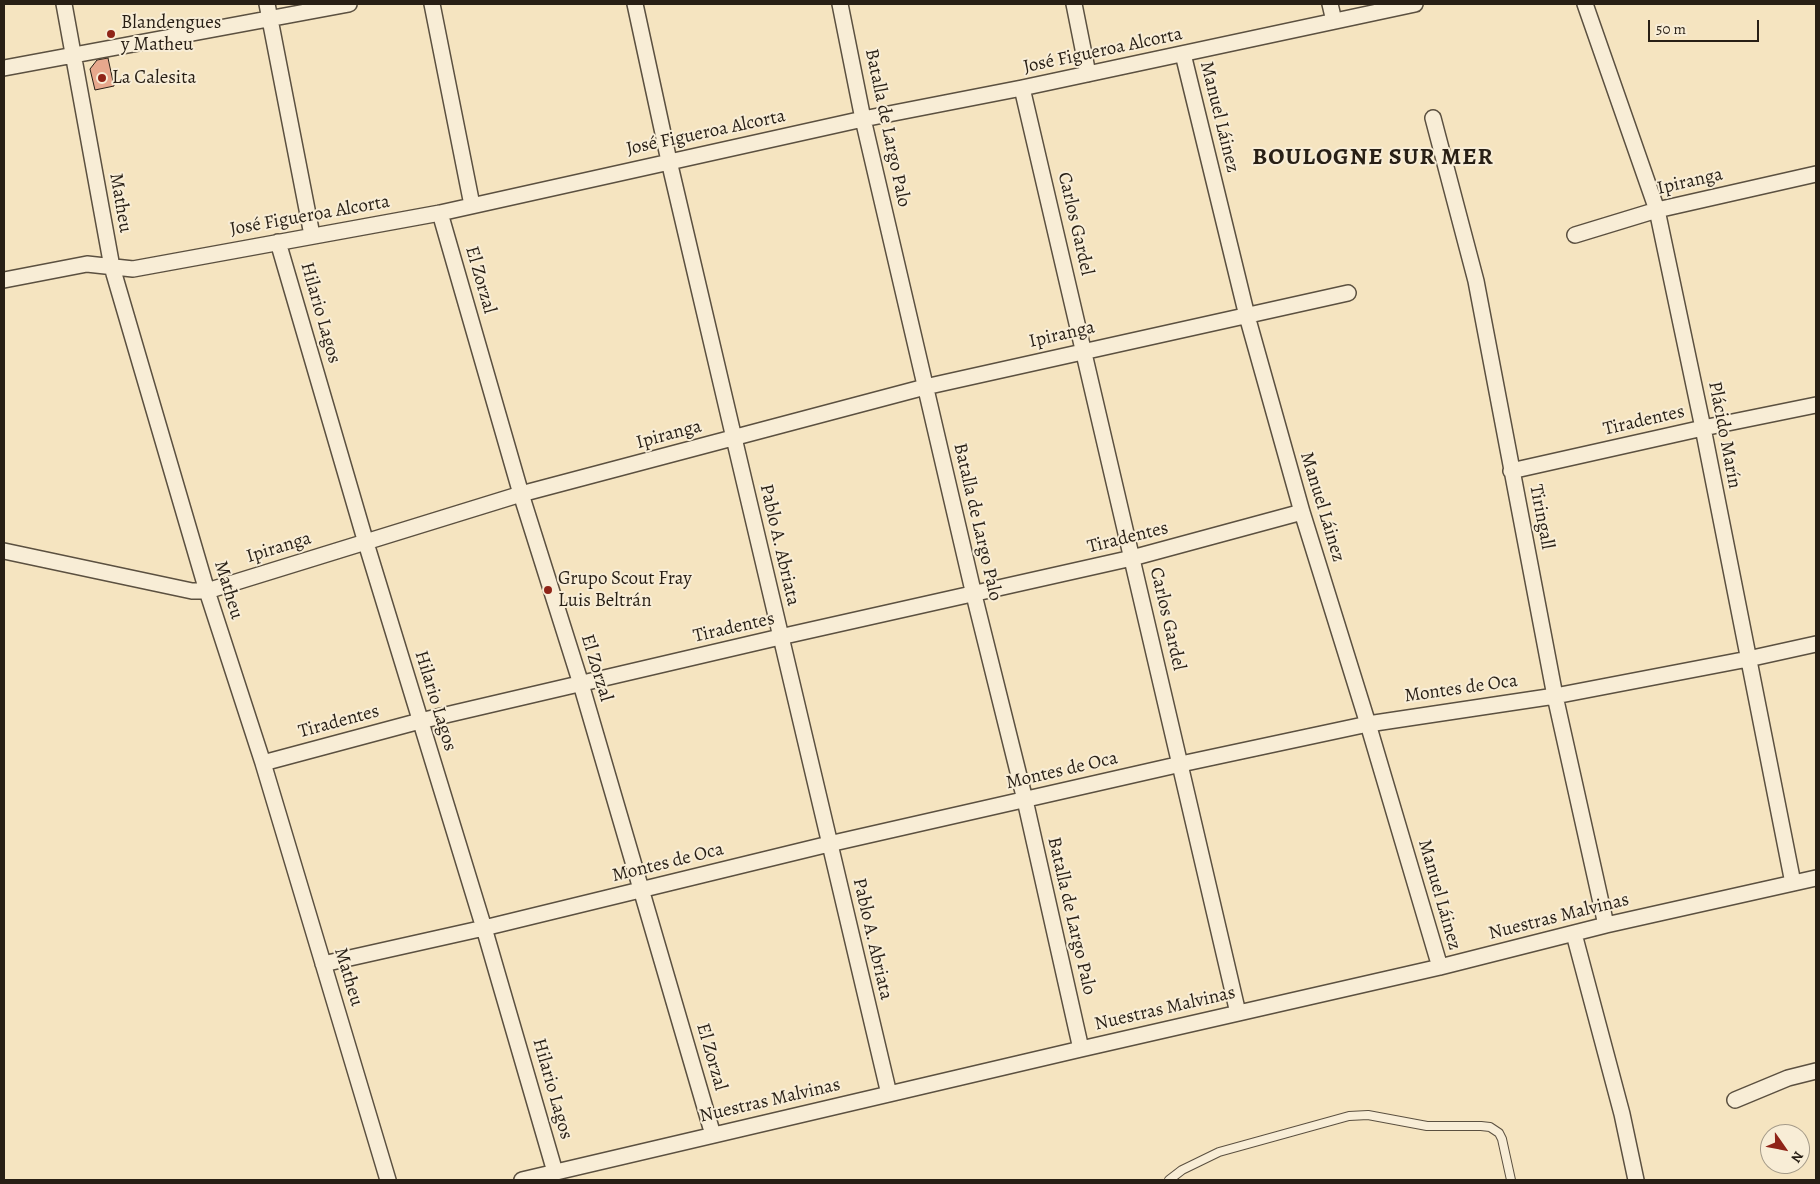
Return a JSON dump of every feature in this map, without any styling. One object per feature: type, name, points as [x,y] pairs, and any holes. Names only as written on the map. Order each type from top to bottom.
[{"type":"street","name":"Matheu","points":[[64,4],[112,267],[207,592],[263,763],[388,1180]]},
{"type":"street","points":[[4,68],[73,55],[268,11],[349,4]]},
{"type":"street","points":[[432,4],[472,206]]},
{"type":"street","name":"Pablo A. Abriata","points":[[636,4],[669,161],[889,1094]]},
{"type":"street","name":"Batalla de Largo Palo","points":[[840,4],[862,118],[1024,800],[1081,1049]]},
{"type":"street","points":[[1074,4],[1088,74]]},
{"type":"street","points":[[1330,4],[1334,22]]},
{"type":"street","name":"José Figueroa Alcorta","points":[[4,280],[87,264],[133,270],[312,235],[440,213],[862,118],[1022,88],[1415,4]]},
{"type":"street","name":"Plácido Marín","points":[[1586,4],[1657,210],[1703,428],[1793,883]]},
{"type":"street","points":[[268,11],[312,235]]},
{"type":"street","name":"Manuel Láinez","points":[[1183,54],[1247,316],[1302,512],[1368,724],[1440,967]]},
{"type":"street","name":"Carlos Gardel","points":[[1022,88],[1085,350],[1238,1012]]},
{"type":"street","name":"Tiringall","points":[[1434,118],[1476,281],[1555,696],[1606,926]]},
{"type":"street","name":"Ipiranga","points":[[1575,235],[1657,210],[1816,174]]},
{"type":"street","name":"El Zorzal","points":[[440,213],[521,494],[581,684],[713,1135]]},
{"type":"street","name":"Hilario Lagos","points":[[278,242],[420,722],[484,928],[555,1172]]},
{"type":"street","name":"Ipiranga","points":[[4,551],[192,591],[207,592],[521,494],[925,387],[1348,293]]},
{"type":"street","name":"Tiradentes","points":[[1511,471],[1816,405]]},
{"type":"street","name":"Tiradentes","points":[[263,763],[420,722],[780,637],[974,595],[1132,558],[1302,512]]},
{"type":"street","name":"Montes de Oca","points":[[323,964],[484,928],[829,844],[1181,764],[1368,724],[1555,696],[1816,644]]},
{"type":"street","name":"Nuestras Malvinas","points":[[522,1180],[1816,878]]},
{"type":"street","points":[[1574,934],[1622,1114],[1636,1180]]},
{"type":"street","points":[[1735,1100],[1788,1078],[1816,1071]]},
{"type":"lane","points":[[1168,1180],[1182,1170],[1219,1152],[1349,1116],[1368,1115],[1427,1126],[1481,1126],[1490,1128],[1499,1133],[1502,1139],[1511,1180]]},
{"type":"building","name":"La Calesita","points":[[108,58],[114,86],[95,90],[90,69],[97,60]]},
{"type":"place","name":"Blandengues y Matheu","points":[[111,34]]},
{"type":"place","name":"La Calesita","points":[[102,78]]},
{"type":"place","name":"Grupo Scout Fray Luis Beltrán","points":[[548,590]]},
{"type":"district","name":"BOULOGNE SUR MER","points":[[1373,158]]}]
